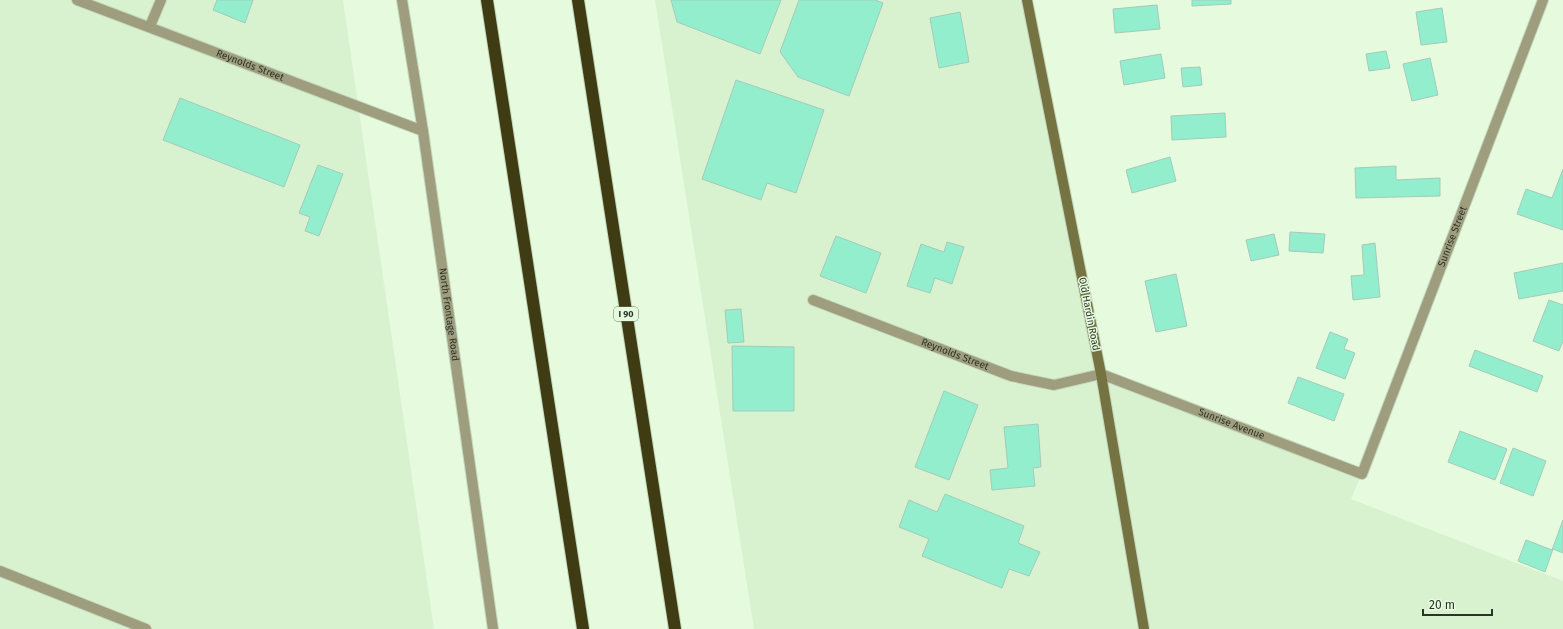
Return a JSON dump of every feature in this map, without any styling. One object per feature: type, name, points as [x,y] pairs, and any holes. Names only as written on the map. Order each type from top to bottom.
[{"type":"highway","points":[[487,0],[583,629]]},
{"type":"highway","name":"I 90","points":[[578,0],[675,629]]},
{"type":"main road","name":"Old Hardin Road","points":[[1027,0],[1101,374],[1144,629]]},
{"type":"street","name":"Reynolds Street","points":[[77,0],[150,26],[423,131]]},
{"type":"street","points":[[150,26],[161,0]]},
{"type":"street","name":"North Frontage Road","points":[[402,0],[423,131],[493,629]]},
{"type":"street","name":"Sunrise Street","points":[[1362,474],[1543,0]]},
{"type":"street","name":"Reynolds Street","points":[[813,300],[1011,376],[1054,385],[1101,374]]},
{"type":"street","name":"Sunrise Avenue","points":[[1101,374],[1362,474]]},
{"type":"street","points":[[0,571],[146,629]]},
{"type":"shaded area","points":[[0,0],[343,0],[434,629],[0,629]]},
{"type":"shaded area","points":[[655,0],[1027,0],[1101,374],[1362,474],[1351,499],[1563,581],[1563,629],[754,629]]},
{"type":"building","points":[[217,0],[253,0],[245,23],[213,10]]},
{"type":"building","points":[[671,0],[781,0],[760,54],[677,22]]},
{"type":"building","points":[[799,0],[875,0],[883,3],[849,96],[798,77],[780,52]]},
{"type":"building","points":[[1192,0],[1231,0],[1231,4],[1192,6]]},
{"type":"building","points":[[1157,5],[1160,29],[1115,33],[1113,9]]},
{"type":"building","points":[[1442,8],[1447,42],[1421,45],[1416,12]]},
{"type":"building","points":[[960,12],[969,62],[939,68],[930,18]]},
{"type":"building","points":[[1386,51],[1390,68],[1369,71],[1366,54]]},
{"type":"building","points":[[1161,54],[1165,78],[1124,85],[1120,61]]},
{"type":"building","points":[[1430,58],[1438,95],[1412,101],[1403,64]]},
{"type":"building","points":[[1200,67],[1202,85],[1183,87],[1181,68]]},
{"type":"building","points":[[736,80],[824,110],[796,193],[767,183],[761,200],[702,179]]},
{"type":"building","points":[[180,98],[300,145],[284,187],[163,140]]},
{"type":"building","points":[[1225,113],[1226,137],[1172,140],[1171,116]]},
{"type":"building","points":[[1170,157],[1176,181],[1132,193],[1126,170]]},
{"type":"building","points":[[318,165],[343,174],[319,236],[305,231],[310,217],[299,213]]},
{"type":"building","points":[[1396,166],[1396,180],[1440,178],[1440,196],[1356,198],[1355,168]]},
{"type":"building","points":[[1563,169],[1563,230],[1517,214],[1526,189],[1552,198]]},
{"type":"building","points":[[1290,232],[1325,234],[1323,253],[1289,251]]},
{"type":"building","points":[[1274,234],[1279,255],[1251,261],[1246,240]]},
{"type":"building","points":[[836,236],[881,253],[866,293],[820,276]]},
{"type":"building","points":[[947,242],[964,247],[952,284],[935,278],[930,293],[907,286],[921,244],[944,252]]},
{"type":"building","points":[[1375,243],[1380,297],[1353,300],[1351,276],[1364,275],[1362,245]]},
{"type":"building","points":[[1563,263],[1563,291],[1519,299],[1514,273]]},
{"type":"building","points":[[1176,274],[1187,326],[1156,332],[1145,281]]},
{"type":"building","points":[[1549,300],[1563,305],[1563,341],[1559,351],[1533,341]]},
{"type":"building","points":[[741,309],[744,342],[728,343],[725,310]]},
{"type":"building","points":[[1330,332],[1348,339],[1344,349],[1355,353],[1345,379],[1316,368]]},
{"type":"building","points":[[732,346],[794,347],[794,411],[733,411]]},
{"type":"building","points":[[1475,350],[1543,376],[1537,392],[1469,366]]},
{"type":"building","points":[[1298,377],[1344,394],[1334,421],[1288,403]]},
{"type":"building","points":[[944,391],[978,405],[949,480],[915,467]]},
{"type":"building","points":[[1038,424],[1041,467],[1033,468],[1035,486],[992,490],[990,470],[1008,468],[1004,427]]},
{"type":"building","points":[[1460,431],[1507,449],[1495,480],[1448,462]]},
{"type":"building","points":[[1513,448],[1546,461],[1533,496],[1500,483]]},
{"type":"building","points":[[945,494],[1024,526],[1018,543],[1040,552],[1029,576],[1009,569],[1002,588],[922,556],[929,539],[899,527],[909,500],[937,512]]},
{"type":"building","points":[[1563,520],[1563,553],[1553,549],[1545,572],[1518,561],[1526,540],[1552,550]]}]
